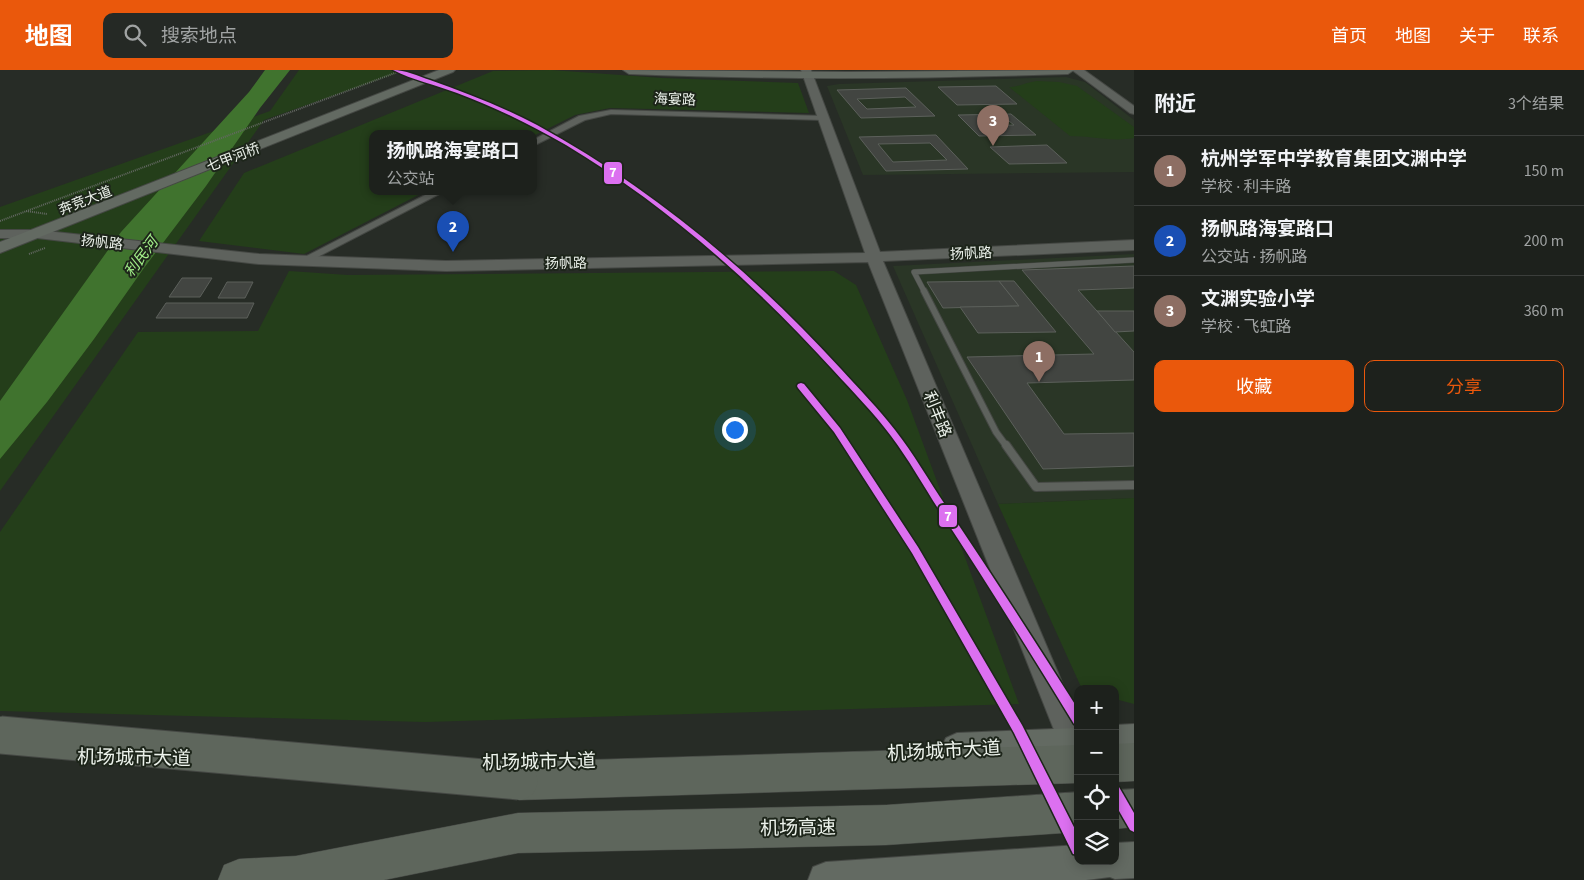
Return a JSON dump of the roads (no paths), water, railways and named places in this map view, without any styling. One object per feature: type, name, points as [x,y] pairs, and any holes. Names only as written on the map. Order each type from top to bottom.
[{"type":"highway","points":[[0,735],[519,781],[1074,752]]},
{"type":"highway","points":[[1119,763],[1134,762]]},
{"type":"highway","points":[[1119,810],[1134,808]]},
{"type":"highway","name":"机场高速","points":[[239,880],[289,878],[518,833],[886,825],[1074,812]]},
{"type":"main road","points":[[314,110],[422,70]]},
{"type":"main road","name":"七甲河桥","points":[[168,175],[300,131],[449,70]]},
{"type":"main road","points":[[629,70],[966,74],[1068,70]]},
{"type":"main road","points":[[702,70],[806,73],[975,70]]},
{"type":"main road","name":"七甲河桥","points":[[168,175],[288,120]]},
{"type":"main road","name":"奔竞大道","points":[[0,234],[168,175]]},
{"type":"main road","name":"奔竞大道","points":[[0,248],[37,234],[168,175]]},
{"type":"main road","points":[[1119,740],[1134,739]]},
{"type":"main road","name":"机场城市大道","points":[[0,754],[495,763],[856,754],[1074,752]]},
{"type":"main road","points":[[826,880],[1120,861]]},
{"type":"street","points":[[1077,70],[1134,111]]},
{"type":"street","name":"利丰路","points":[[806,73],[874,257],[1074,745]]},
{"type":"street","name":"海宴路","points":[[537,141],[582,118],[611,112],[824,118]]},
{"type":"street","points":[[304,260],[432,195]]},
{"type":"street","points":[[0,222],[20,226],[37,234]]},
{"type":"street","name":"扬帆路","points":[[0,234],[37,234],[259,259],[446,266],[874,257],[1134,245]]},
{"type":"lane","points":[[1134,260],[914,272],[946,339],[996,432],[1036,487],[1134,485]]},
{"type":"water","name":"利民河","points":[[265,70],[290,70],[260,108],[206,186],[144,268],[94,339],[47,402],[0,459],[0,401],[121,232],[249,92]]},
{"type":"place","name":"文渊实验小学","points":[[993,146]]},
{"type":"place","name":"扬帆路海宴路口","points":[[453,252]]},
{"type":"place","name":"杭州学军中学教育集团文渊中学","points":[[1039,382]]}]
